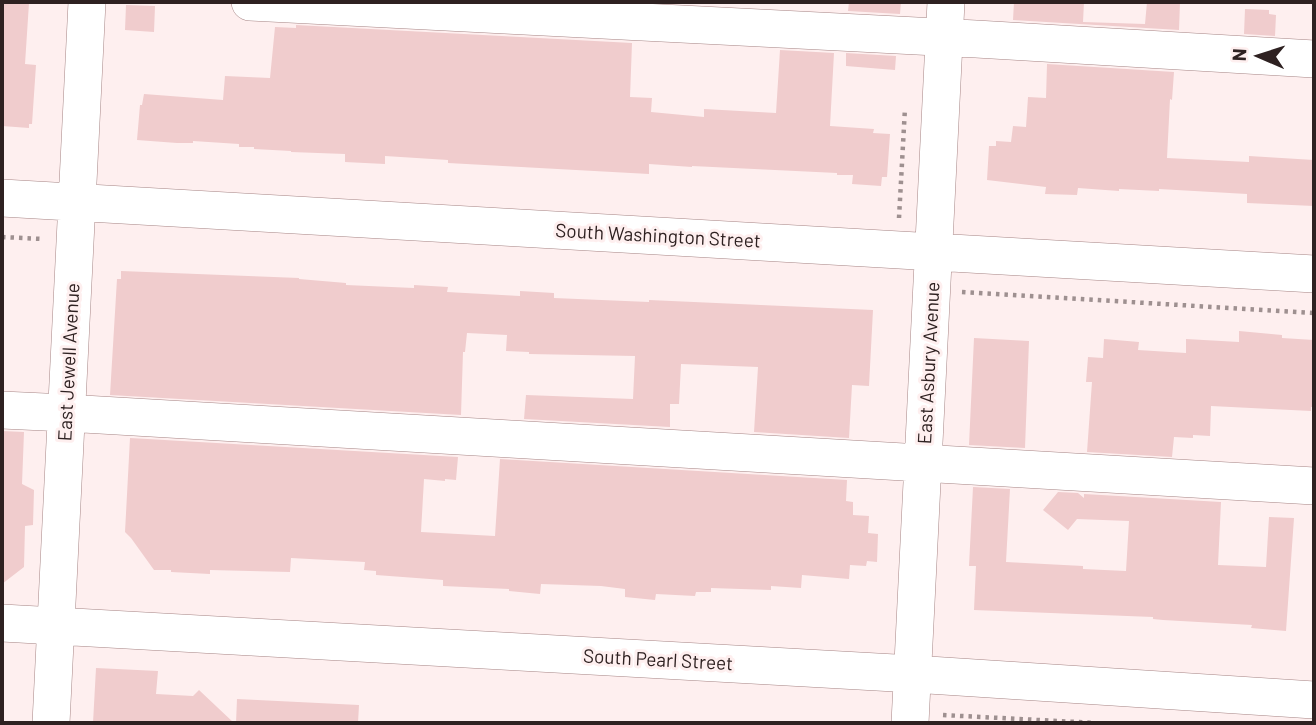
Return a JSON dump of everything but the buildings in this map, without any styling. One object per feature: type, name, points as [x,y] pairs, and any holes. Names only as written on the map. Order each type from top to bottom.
[{"type":"street","name":"East Jewell Avenue","points":[[51,723],[87,2]]},
{"type":"street","points":[[250,2],[1314,59]]},
{"type":"street","name":"East Asbury Avenue","points":[[923,719],[913,674],[946,2]]},
{"type":"street","name":"South Washington Street","points":[[2,198],[1314,274]]},
{"type":"street","points":[[2,410],[1314,486]]},
{"type":"street","name":"South Pearl Street","points":[[2,623],[913,674],[1314,700]]},
{"type":"path","points":[[899,221],[906,102]]},
{"type":"path","points":[[2,237],[46,240]]},
{"type":"path","points":[[962,292],[1314,313]]},
{"type":"path","points":[[923,719],[1096,723]]}]
